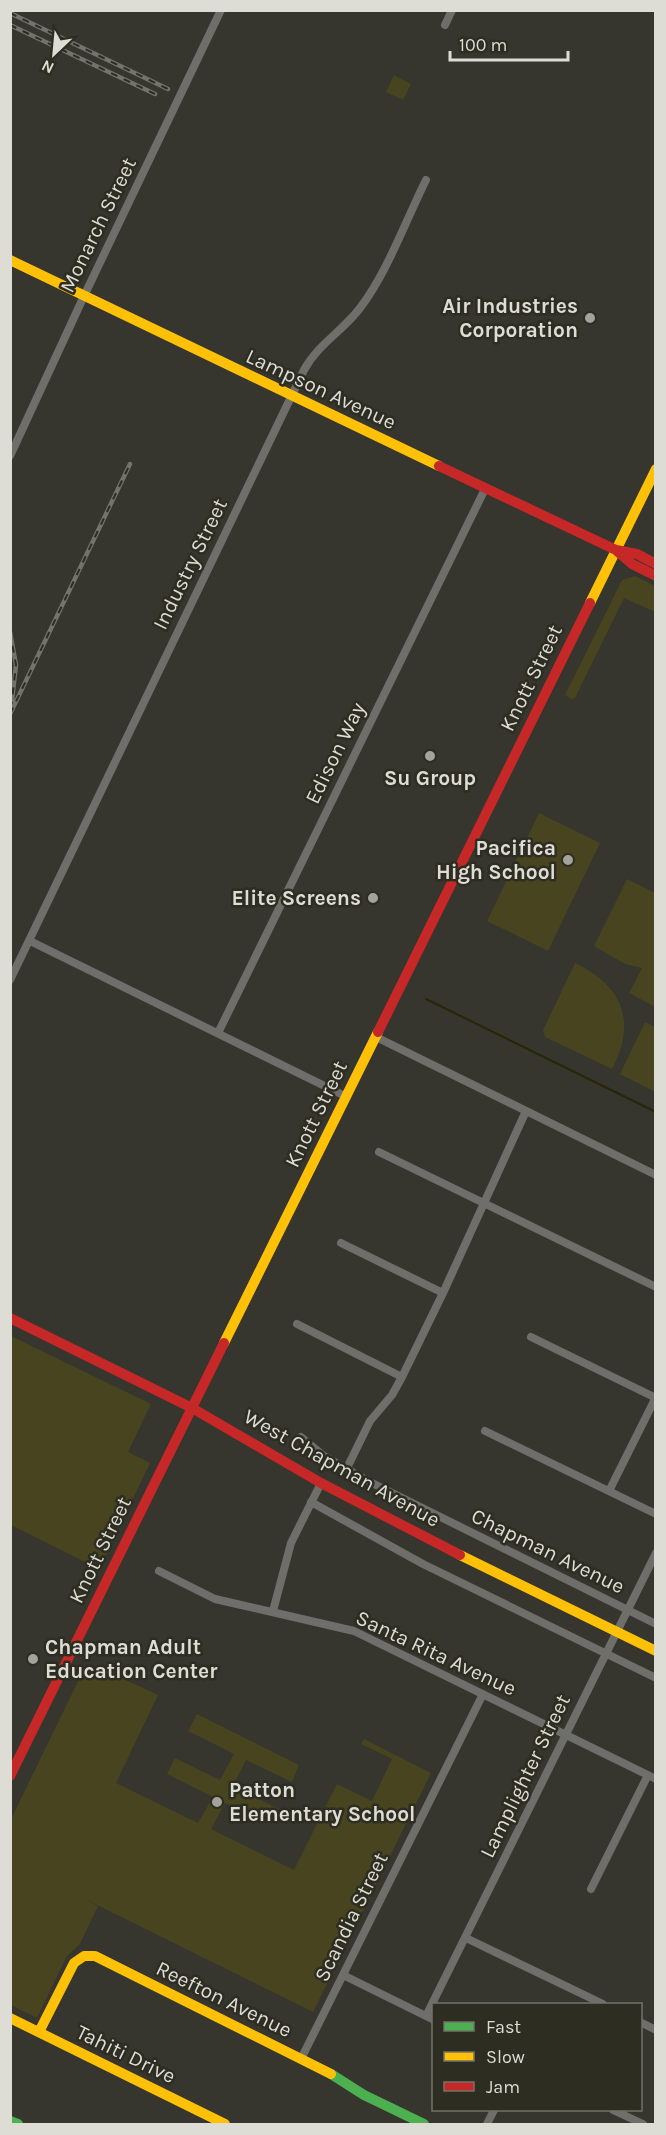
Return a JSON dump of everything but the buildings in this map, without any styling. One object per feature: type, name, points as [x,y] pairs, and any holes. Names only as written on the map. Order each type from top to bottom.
[{"type":"main road","name":"Lampson Avenue","points":[[10,260],[290,397],[485,489],[616,550],[637,554],[656,564]]},
{"type":"main road","name":"Knott Street","points":[[10,1776],[656,469]]},
{"type":"main road","name":"Lampson Avenue","points":[[616,550],[632,564],[656,576]]},
{"type":"main road","name":"West Chapman Avenue","points":[[10,1318],[192,1408],[321,1483],[428,1539],[656,1651]]},
{"type":"main road","name":"Reefton Avenue","points":[[39,2032],[74,1963],[78,1958],[95,1956],[330,2073],[364,2095],[424,2124]]},
{"type":"main road","name":"Tahiti Drive","points":[[10,2019],[225,2124]]},
{"type":"main road","points":[[10,2121],[18,2124]]},
{"type":"street","name":"Monarch Street","points":[[10,456],[221,10]]},
{"type":"street","points":[[445,25],[452,10]]},
{"type":"street","name":"Industry Street","points":[[10,980],[307,364],[321,345],[350,319],[372,291],[426,180]]},
{"type":"street","name":"Edison Way","points":[[218,1033],[485,489]]},
{"type":"street","points":[[30,941],[347,1096]]},
{"type":"street","points":[[376,1037],[656,1175]]},
{"type":"street","points":[[347,1468],[370,1421],[392,1395],[402,1377],[526,1111]]},
{"type":"street","points":[[379,1152],[656,1287]]},
{"type":"street","points":[[341,1243],[443,1293]]},
{"type":"street","points":[[297,1324],[402,1377]]},
{"type":"street","points":[[531,1338],[655,1398],[609,1491]]},
{"type":"street","points":[[485,1431],[656,1514]]},
{"type":"street","name":"Chapman Avenue","points":[[301,1437],[324,1456],[408,1502],[656,1624]]},
{"type":"street","points":[[273,1611],[291,1543],[321,1483]]},
{"type":"street","points":[[311,1502],[423,1564],[656,1678]]},
{"type":"street","name":"Lamplighter Street","points":[[437,2003],[466,1938],[656,1553]]},
{"type":"street","name":"Santa Rita Avenue","points":[[159,1571],[214,1599],[354,1631],[652,1777]]},
{"type":"street","name":"Scandia Street","points":[[301,2059],[483,1694]]},
{"type":"street","points":[[591,1889],[652,1777]]},
{"type":"street","points":[[466,1938],[601,2003]]},
{"type":"street","points":[[343,1975],[430,2018]]},
{"type":"street","points":[[642,2023],[656,2030]]},
{"type":"street","points":[[617,2111],[643,2124]]},
{"type":"shaded area","points":[[394,75],[411,84],[403,100],[386,92]]},
{"type":"shaded area","points":[[635,576],[655,586],[655,612],[624,598],[575,698],[572,699],[565,695],[622,580]]},
{"type":"shaded area","points":[[539,813],[600,843],[548,951],[487,921]]},
{"type":"shaded area","points":[[627,879],[655,893],[655,1007],[629,993],[642,968],[625,964],[594,946]]},
{"type":"shaded area","points":[[575,963],[605,983],[621,1007],[624,1035],[620,1052],[612,1069],[545,1037],[543,1030]]},
{"type":"shaded area","points":[[645,1022],[655,1027],[655,1092],[620,1074]]},
{"type":"shaded area","points":[[11,1336],[151,1404],[128,1452],[150,1463],[99,1569],[11,1525]]},
{"type":"shaded area","points":[[84,1669],[105,1679],[109,1672],[158,1695],[116,1783],[198,1823],[213,1797],[167,1774],[175,1758],[220,1780],[234,1754],[188,1731],[197,1714],[299,1765],[292,1782],[246,1760],[233,1786],[279,1809],[270,1825],[225,1803],[211,1829],[294,1870],[337,1784],[372,1801],[392,1759],[361,1744],[364,1739],[431,1773],[313,2012],[83,1898],[98,1906],[80,1944],[67,1956],[37,2018],[11,2005],[11,1819]]},
{"type":"waterway","points":[[426,999],[656,1112]]},
{"type":"railway","points":[[10,13],[168,89]]},
{"type":"railway","points":[[10,25],[155,94]]},
{"type":"railway","points":[[10,714],[130,464]]},
{"type":"railway","points":[[10,632],[16,665],[12,700]]},
{"type":"traffic: fast","points":[[331,2074],[364,2095],[424,2124]]},
{"type":"traffic: fast","points":[[10,2121],[18,2124]]},
{"type":"traffic: slow","points":[[10,260],[439,466]]},
{"type":"traffic: slow","points":[[590,603],[656,469]]},
{"type":"traffic: slow","points":[[224,1343],[378,1032]]},
{"type":"traffic: slow","points":[[460,1555],[656,1651]]},
{"type":"traffic: slow","points":[[39,2032],[74,1963],[84,1956],[95,1956],[331,2074]]},
{"type":"traffic: slow","points":[[10,2018],[225,2124]]},
{"type":"traffic: jam","points":[[439,466],[616,550],[637,554],[656,564]]},
{"type":"traffic: jam","points":[[618,552],[632,564],[656,576]]},
{"type":"traffic: jam","points":[[378,1032],[590,603]]},
{"type":"traffic: jam","points":[[10,1318],[192,1408],[321,1483],[460,1555]]},
{"type":"traffic: jam","points":[[10,1776],[224,1343]]},
{"type":"place","name":"Air Industries Corporation","points":[[590,318]]},
{"type":"place","name":"Su Group","points":[[430,756]]},
{"type":"place","name":"Pacifica High School","points":[[568,860]]},
{"type":"place","name":"Elite Screens","points":[[373,898]]},
{"type":"place","name":"Chapman Adult Education Center","points":[[33,1659]]},
{"type":"place","name":"Patton Elementary School","points":[[217,1802]]}]
